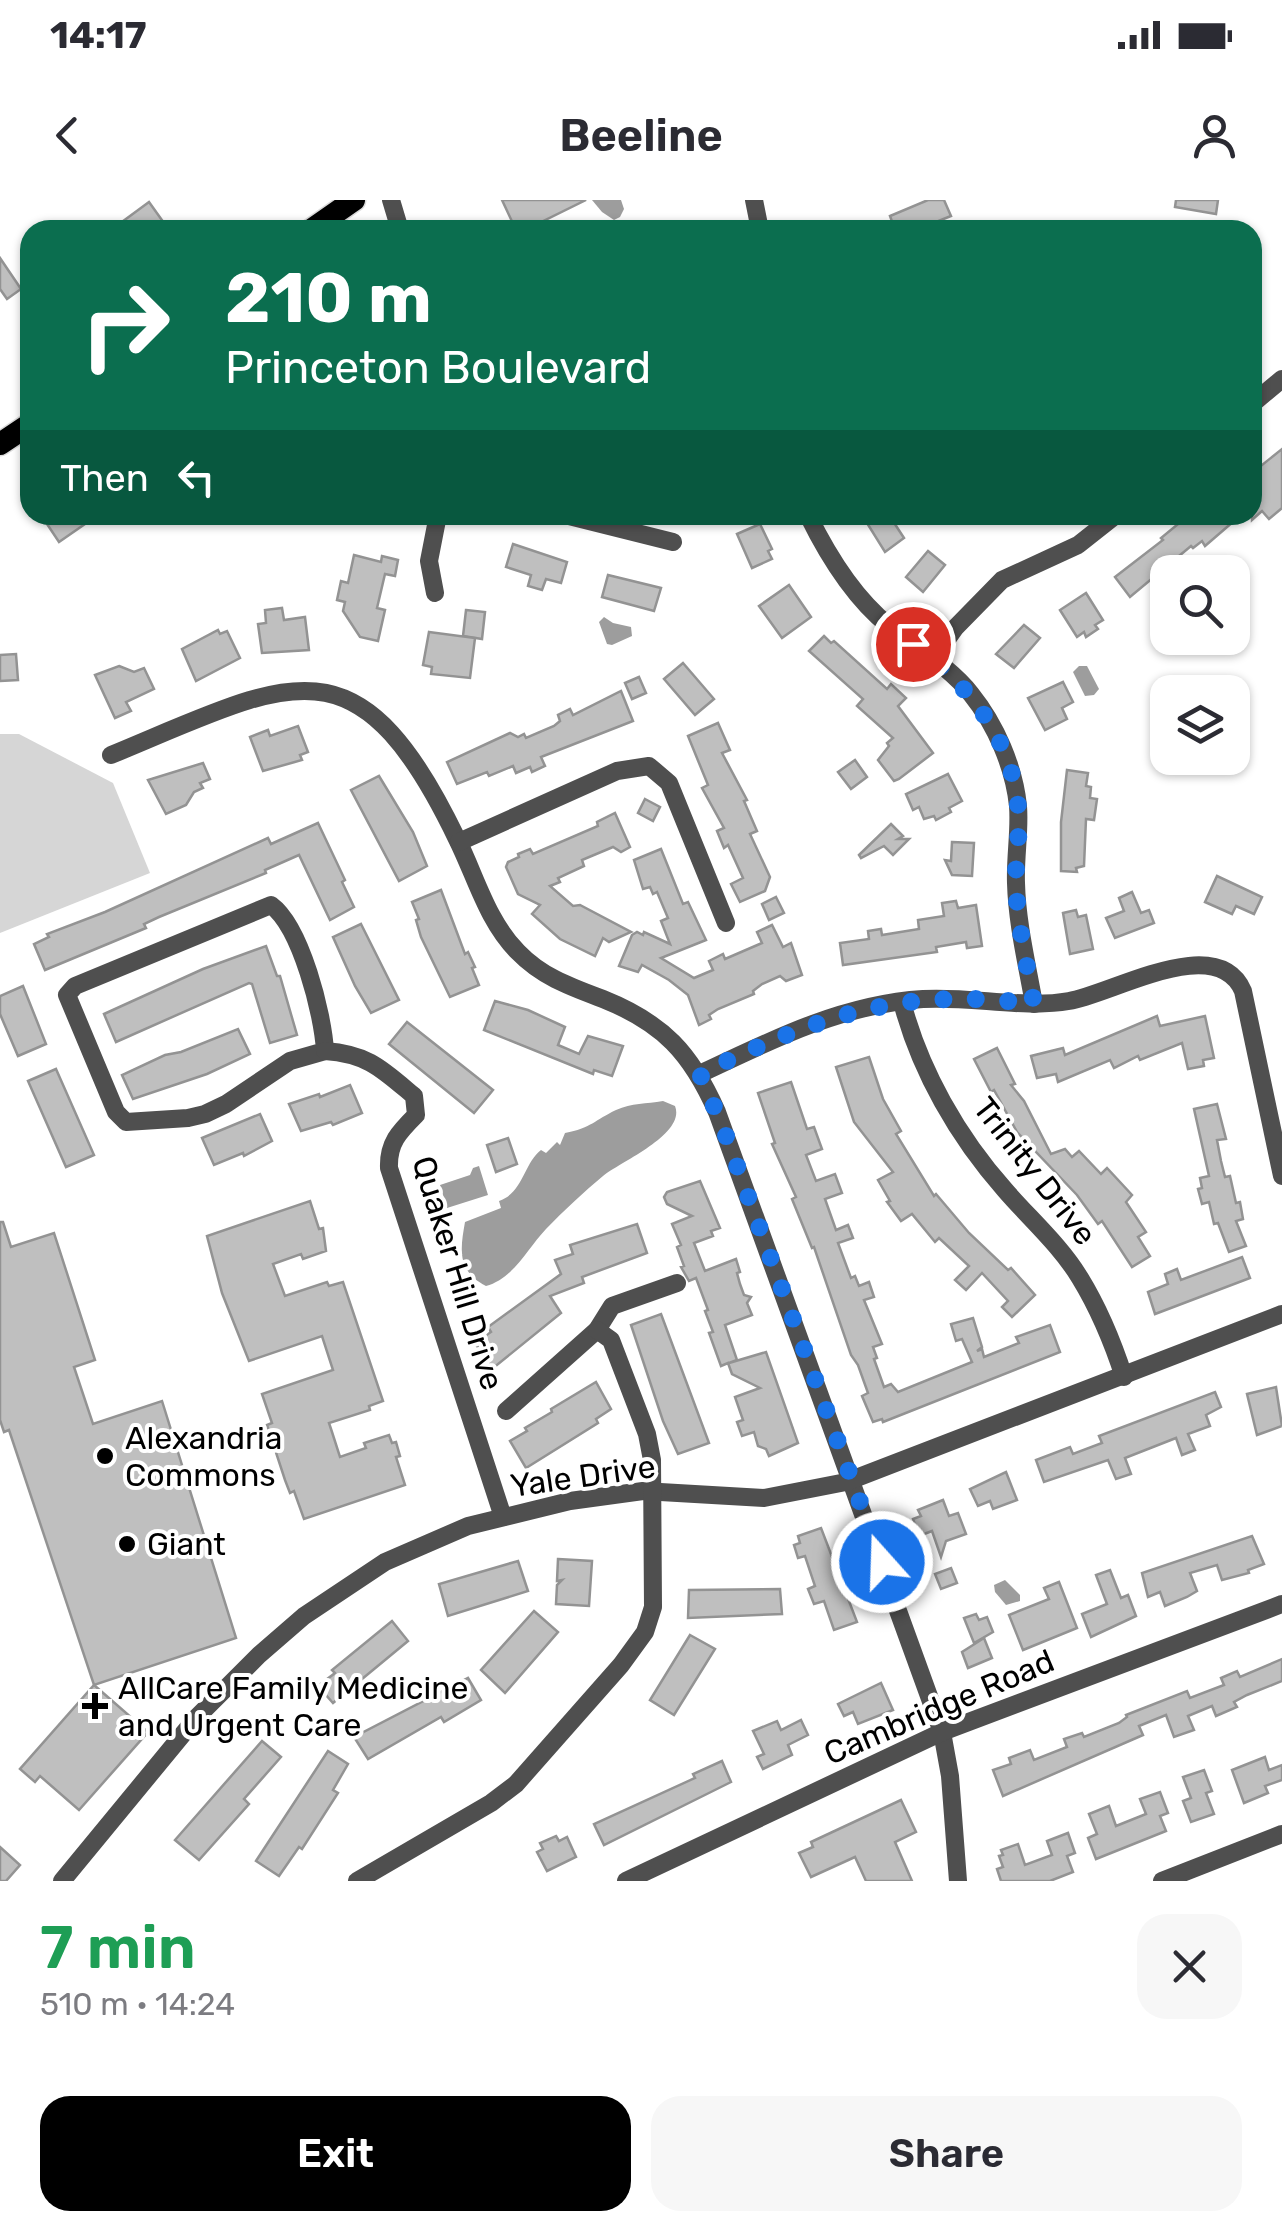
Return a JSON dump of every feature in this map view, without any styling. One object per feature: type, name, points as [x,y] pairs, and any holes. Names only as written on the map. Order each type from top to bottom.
[{"type":"main road","points":[[325,220],[354,200]]},
{"type":"street","points":[[1262,396],[1282,379]]},
{"type":"street","points":[[435,593],[429,561],[436,525]]},
{"type":"street","points":[[605,525],[673,542]]},
{"type":"street","points":[[813,525],[853,590],[970,694],[998,738],[1013,778],[1018,807],[1016,882],[1034,1004]]},
{"type":"street","points":[[933,659],[955,628],[1002,580],[1078,544],[1103,525]]},
{"type":"street","points":[[111,755],[240,702],[289,690],[335,694],[358,704],[416,760],[502,935],[554,980],[646,1020],[681,1049],[700,1074],[942,1732],[950,1776],[958,1881]]},
{"type":"street","points":[[459,842],[617,771],[648,766],[669,783],[726,923]]},
{"type":"street","points":[[270,905],[289,928],[315,988],[324,1028],[324,1051],[290,1061],[205,1114],[126,1122],[116,1112],[66,995],[74,986],[270,905]]},
{"type":"street","points":[[700,1074],[836,1015],[902,1002],[974,998],[1034,1004],[1078,999],[1136,978],[1196,965],[1226,970],[1241,985],[1246,1001],[1282,1176]]},
{"type":"street","name":"Trinity Drive","points":[[902,1002],[914,1044],[940,1097],[985,1167],[1059,1248],[1079,1276],[1124,1377]]},
{"type":"street","name":"Quaker Hill Drive","points":[[324,1051],[367,1058],[414,1096],[416,1115],[393,1138],[389,1168],[503,1517]]},
{"type":"street","points":[[506,1411],[597,1330],[612,1306],[677,1283]]},
{"type":"street","name":"Yale Drive","points":[[62,1881],[197,1717],[259,1655],[304,1616],[385,1562],[468,1526],[570,1501],[654,1492],[764,1498],[852,1479],[1282,1314]]},
{"type":"street","points":[[357,1881],[492,1803],[516,1784],[621,1665],[645,1632],[653,1607],[654,1492],[648,1434],[611,1340],[597,1330]]},
{"type":"street","name":"Cambridge Road","points":[[626,1881],[942,1732],[1282,1604]]},
{"type":"street","points":[[1162,1881],[1208,1873],[1282,1834]]},
{"type":"shaded area","points":[[592,200],[621,200],[624,209],[614,220]]},
{"type":"shaded area","points":[[604,617],[631,627],[632,636],[607,644],[599,622]]},
{"type":"shaded area","points":[[1079,666],[1087,666],[1099,689],[1094,695],[1085,696],[1073,672]]},
{"type":"shaded area","points":[[0,734],[19,734],[113,783],[150,873],[0,933]]},
{"type":"shaded area","points":[[663,1101],[675,1106],[671,1127],[581,1195],[505,1277],[486,1286],[470,1274],[462,1251],[465,1222],[501,1208],[499,1201],[518,1185],[541,1150],[546,1153],[557,1142],[560,1145],[565,1133],[616,1110]]},
{"type":"shaded area","points":[[479,1166],[488,1195],[447,1208],[440,1185],[470,1175]]},
{"type":"shaded area","points":[[1005,1580],[1020,1595],[1020,1601],[1006,1605],[995,1592],[994,1585]]},
{"type":"building","points":[[502,200],[586,200],[545,220],[511,220]]},
{"type":"building","points":[[928,200],[944,200],[951,216],[941,220],[891,220],[890,216]]},
{"type":"building","points":[[1176,200],[1218,200],[1216,214],[1175,207]]},
{"type":"building","points":[[149,202],[162,220],[125,220]]},
{"type":"building","points":[[0,258],[20,290],[7,299],[0,289]]},
{"type":"building","points":[[1282,449],[1282,508],[1269,519],[1262,511],[1262,465]]},
{"type":"building","points":[[48,525],[84,525],[59,542]]},
{"type":"building","points":[[760,525],[772,549],[768,551],[772,559],[752,568],[737,534]]},
{"type":"building","points":[[868,525],[896,525],[904,538],[885,552]]},
{"type":"building","points":[[1177,525],[1229,525],[1205,546],[1202,541],[1180,555],[1150,555],[1150,580],[1130,597],[1115,577]]},
{"type":"building","points":[[513,544],[567,562],[561,583],[546,579],[542,590],[528,586],[531,575],[506,567]]},
{"type":"building","points":[[928,551],[945,565],[923,592],[906,577]]},
{"type":"building","points":[[354,555],[381,562],[382,556],[398,560],[395,576],[385,574],[377,608],[385,610],[378,641],[360,637],[343,611],[345,602],[337,600],[341,581],[348,583]]},
{"type":"building","points":[[608,575],[661,588],[654,611],[602,597]]},
{"type":"building","points":[[789,585],[811,617],[782,638],[759,606]]},
{"type":"building","points":[[1086,593],[1103,620],[1086,637],[1084,632],[1077,637],[1060,610]]},
{"type":"building","points":[[282,608],[284,620],[305,617],[309,650],[262,653],[258,624],[266,623],[265,610]]},
{"type":"building","points":[[466,610],[485,612],[482,639],[463,636]]},
{"type":"building","points":[[1024,625],[1040,638],[1014,668],[996,654]]},
{"type":"building","points":[[218,630],[220,634],[227,631],[240,658],[196,681],[182,649]]},
{"type":"building","points":[[429,632],[475,638],[470,678],[431,674],[432,667],[423,665]]},
{"type":"building","points":[[824,636],[887,689],[891,684],[906,698],[898,706],[933,753],[899,779],[894,781],[878,760],[893,738],[857,706],[863,699],[809,651]]},
{"type":"building","points":[[16,654],[18,680],[0,681],[0,655]]},
{"type":"building","points":[[683,663],[714,699],[695,715],[664,679]]},
{"type":"building","points":[[119,666],[134,672],[144,668],[154,689],[126,702],[131,711],[115,718],[95,675]]},
{"type":"building","points":[[639,677],[646,693],[632,699],[625,683]]},
{"type":"building","points":[[1063,682],[1073,702],[1062,708],[1067,719],[1045,730],[1028,698]]},
{"type":"building","points":[[621,691],[633,721],[541,757],[545,766],[532,772],[530,767],[516,773],[513,766],[457,784],[447,762],[510,733],[518,737],[524,734],[526,738],[554,726],[560,721],[558,715],[570,709],[573,715]]},
{"type":"building","points":[[718,723],[730,750],[722,753],[747,800],[744,801],[757,831],[750,834],[770,877],[765,891],[740,902],[731,884],[743,878],[717,831],[724,828],[702,788],[708,785],[688,736]]},
{"type":"building","points":[[298,726],[308,752],[300,755],[302,760],[263,771],[250,737],[268,730],[270,736]]},
{"type":"building","points":[[855,760],[867,777],[851,789],[838,772]]},
{"type":"building","points":[[203,763],[210,779],[200,783],[203,788],[194,792],[186,805],[166,814],[148,780]]},
{"type":"building","points":[[1067,770],[1088,773],[1086,786],[1091,787],[1090,798],[1097,799],[1094,820],[1086,819],[1084,866],[1076,868],[1077,872],[1061,871]]},
{"type":"building","points":[[948,774],[962,801],[936,820],[934,816],[924,819],[919,807],[913,810],[906,794]]},
{"type":"building","points":[[379,776],[413,832],[427,866],[399,881],[351,790]]},
{"type":"building","points":[[645,799],[660,807],[653,821],[638,813]]},
{"type":"building","points":[[615,813],[630,847],[621,852],[613,847],[582,860],[584,866],[550,886],[573,906],[580,905],[631,932],[609,942],[603,938],[595,956],[560,939],[532,914],[540,905],[518,894],[506,867],[518,854],[530,849],[533,854],[598,826],[597,822]]},
{"type":"building","points":[[318,823],[354,907],[330,920],[299,855],[265,870],[266,873],[144,924],[146,928],[45,970],[34,944],[49,937],[47,934],[268,838],[271,844]]},
{"type":"building","points":[[891,824],[903,836],[898,839],[909,839],[893,855],[884,846],[861,858],[859,855]]},
{"type":"building","points":[[952,842],[974,843],[972,876],[952,875],[945,860],[951,861]]},
{"type":"building","points":[[661,849],[683,904],[688,902],[706,940],[661,958],[694,978],[713,970],[709,961],[723,954],[725,959],[762,943],[757,932],[772,925],[783,947],[791,943],[802,975],[786,981],[780,976],[762,984],[754,994],[718,1009],[709,1015],[711,1019],[699,1025],[688,995],[669,980],[642,965],[638,972],[619,966],[632,935],[637,932],[670,944],[661,921],[668,918],[657,892],[653,894],[650,887],[643,889],[634,860]]},
{"type":"building","points":[[1217,876],[1262,897],[1254,914],[1236,906],[1232,914],[1205,902]]},
{"type":"building","points":[[441,890],[479,985],[450,997],[421,937],[412,902]]},
{"type":"building","points":[[1132,892],[1141,913],[1149,910],[1154,923],[1115,938],[1106,918],[1124,911],[1119,898]]},
{"type":"building","points":[[776,897],[784,913],[769,920],[762,904]]},
{"type":"building","points":[[956,901],[958,908],[976,905],[982,946],[967,948],[966,942],[936,947],[937,952],[843,965],[840,943],[869,939],[868,931],[881,929],[882,935],[919,929],[918,920],[944,916],[942,903]]},
{"type":"building","points":[[1076,910],[1078,917],[1086,915],[1093,949],[1070,954],[1063,913]]},
{"type":"building","points":[[361,924],[399,1000],[371,1013],[333,937]]},
{"type":"building","points":[[266,946],[280,976],[297,1035],[270,1043],[249,983],[116,1042],[104,1014],[203,969]]},
{"type":"building","points":[[23,986],[46,1044],[18,1056],[0,1014],[0,996]]},
{"type":"building","points":[[495,1001],[528,1010],[565,1027],[558,1045],[579,1054],[588,1036],[623,1046],[612,1076],[594,1070],[593,1074],[484,1030]]},
{"type":"building","points":[[1157,1016],[1160,1026],[1205,1016],[1214,1058],[1203,1060],[1204,1066],[1188,1069],[1182,1043],[1114,1068],[1110,1060],[1058,1082],[1056,1074],[1037,1078],[1031,1056],[1063,1048],[1065,1055]]},
{"type":"building","points":[[407,1022],[493,1090],[474,1113],[389,1044]]},
{"type":"building","points":[[238,1029],[250,1054],[207,1074],[133,1099],[122,1075]]},
{"type":"building","points":[[997,1048],[1015,1084],[1011,1085],[1024,1101],[1051,1154],[1065,1149],[1072,1157],[1079,1151],[1101,1174],[1107,1168],[1132,1195],[1126,1202],[1146,1232],[1138,1237],[1150,1256],[1132,1267],[1102,1221],[1098,1224],[1077,1195],[1017,1132],[974,1059]]},
{"type":"building","points":[[869,1057],[883,1099],[901,1131],[896,1134],[934,1196],[1035,1295],[1012,1317],[1002,1307],[1008,1301],[982,1273],[966,1290],[955,1280],[969,1266],[939,1238],[935,1242],[912,1214],[901,1221],[887,1202],[890,1201],[878,1180],[893,1172],[854,1122],[836,1067]]},
{"type":"building","points":[[56,1069],[94,1155],[66,1167],[28,1081]]},
{"type":"building","points":[[791,1082],[807,1129],[814,1127],[822,1149],[806,1155],[816,1181],[835,1174],[842,1193],[825,1199],[836,1230],[848,1225],[853,1238],[838,1243],[851,1278],[855,1276],[859,1286],[869,1282],[874,1297],[864,1300],[882,1344],[873,1347],[884,1387],[891,1384],[898,1392],[972,1362],[962,1339],[956,1341],[951,1324],[973,1318],[982,1347],[977,1351],[982,1349],[984,1357],[1019,1343],[1016,1337],[1050,1325],[1060,1352],[883,1422],[873,1422],[862,1396],[868,1393],[792,1199],[796,1197],[772,1144],[775,1143],[758,1093]]},
{"type":"building","points":[[350,1085],[362,1113],[333,1125],[331,1122],[301,1131],[289,1104]]},
{"type":"building","points":[[1217,1104],[1226,1139],[1217,1140],[1221,1161],[1225,1177],[1230,1176],[1236,1203],[1240,1202],[1243,1219],[1236,1221],[1246,1246],[1229,1252],[1218,1223],[1214,1224],[1209,1202],[1202,1204],[1198,1189],[1202,1188],[1200,1178],[1209,1176],[1194,1109]]},
{"type":"building","points":[[260,1114],[272,1141],[244,1156],[243,1153],[214,1165],[202,1138]]},
{"type":"building","points":[[508,1138],[517,1164],[496,1172],[487,1145]]},
{"type":"building","points":[[700,1181],[720,1228],[711,1231],[713,1236],[694,1243],[705,1271],[736,1259],[744,1295],[751,1297],[747,1303],[752,1315],[725,1325],[737,1360],[729,1363],[766,1352],[798,1443],[769,1456],[766,1449],[758,1446],[754,1432],[742,1436],[737,1422],[743,1420],[735,1397],[760,1388],[732,1374],[728,1363],[721,1366],[696,1278],[689,1281],[681,1267],[684,1266],[677,1247],[681,1245],[672,1224],[692,1216],[667,1204],[664,1197],[667,1192]]},
{"type":"building","points":[[310,1201],[319,1229],[323,1228],[326,1251],[303,1259],[301,1254],[273,1264],[285,1296],[327,1282],[329,1286],[343,1282],[383,1401],[369,1406],[370,1410],[329,1423],[340,1457],[389,1435],[392,1443],[396,1442],[400,1456],[396,1457],[405,1485],[304,1519],[294,1491],[290,1493],[285,1480],[267,1425],[272,1423],[262,1394],[333,1370],[322,1336],[249,1361],[222,1293],[207,1236]]},
{"type":"building","name":"Giant","points":[[0,1222],[11,1247],[54,1233],[95,1360],[74,1367],[93,1424],[162,1401],[236,1638],[94,1685],[9,1430],[4,1432],[0,1420]]},
{"type":"building","points":[[637,1224],[647,1253],[582,1277],[584,1283],[550,1296],[561,1313],[492,1369],[475,1343],[491,1332],[488,1327],[561,1274],[555,1260],[573,1254],[570,1245]]},
{"type":"building","points":[[1242,1257],[1250,1278],[1155,1314],[1148,1292],[1168,1284],[1165,1274],[1177,1269],[1181,1280]]},
{"type":"building","points":[[661,1314],[709,1443],[678,1454],[631,1325]]},
{"type":"building","points":[[596,1382],[611,1409],[596,1419],[598,1423],[526,1468],[510,1441],[551,1409]]},
{"type":"building","points":[[1276,1387],[1282,1426],[1257,1435],[1247,1394]]},
{"type":"building","points":[[1215,1392],[1221,1407],[1206,1415],[1210,1426],[1188,1434],[1195,1450],[1182,1455],[1176,1438],[1125,1458],[1131,1474],[1116,1479],[1108,1460],[1044,1482],[1036,1460],[1070,1447],[1073,1454],[1102,1443],[1099,1436]]},
{"type":"building","points":[[1006,1472],[1017,1500],[993,1509],[990,1501],[978,1506],[970,1489]]},
{"type":"building","points":[[943,1500],[949,1516],[958,1513],[966,1534],[946,1541],[941,1557],[932,1531],[919,1536],[913,1519],[921,1516],[918,1510]]},
{"type":"building","points":[[821,1528],[857,1622],[834,1630],[824,1601],[814,1604],[808,1589],[815,1586],[805,1556],[798,1558],[794,1545],[800,1543],[798,1536]]},
{"type":"building","points":[[1252,1536],[1264,1564],[1248,1570],[1249,1573],[1222,1580],[1217,1565],[1190,1573],[1197,1591],[1187,1597],[1165,1606],[1160,1592],[1148,1597],[1142,1573]]},
{"type":"building","points":[[558,1559],[592,1561],[589,1606],[556,1604],[557,1585],[562,1580],[557,1581]]},
{"type":"building","points":[[518,1561],[528,1591],[448,1616],[439,1584]]},
{"type":"building","points":[[951,1568],[957,1583],[941,1589],[935,1574]]},
{"type":"building","points":[[1110,1570],[1121,1598],[1128,1595],[1136,1616],[1091,1637],[1082,1614],[1107,1604],[1096,1575]]},
{"type":"building","points":[[1059,1582],[1077,1628],[1023,1650],[1009,1615],[1049,1599],[1044,1588]]},
{"type":"building","points":[[780,1589],[782,1614],[688,1618],[689,1590]]},
{"type":"building","points":[[534,1611],[558,1632],[505,1693],[481,1670]]},
{"type":"building","points":[[976,1614],[979,1620],[987,1617],[993,1632],[974,1643],[964,1618]]},
{"type":"building","points":[[392,1621],[408,1641],[333,1703],[318,1686]]},
{"type":"building","points":[[690,1635],[715,1649],[674,1715],[650,1700]]},
{"type":"building","points":[[984,1638],[992,1658],[968,1668],[962,1652]]},
{"type":"building","points":[[1282,1659],[1282,1681],[1247,1695],[1234,1702],[1237,1707],[1216,1716],[1212,1706],[1188,1716],[1194,1730],[1174,1737],[1166,1715],[1139,1726],[1143,1735],[1003,1796],[993,1770],[1011,1764],[1009,1758],[1030,1750],[1034,1760],[1067,1747],[1064,1739],[1082,1733],[1084,1737],[1187,1691],[1190,1698],[1224,1685],[1221,1678],[1237,1671],[1240,1677]]},
{"type":"building","points":[[468,1678],[481,1700],[444,1722],[441,1717],[368,1759],[354,1737]]},
{"type":"building","points":[[881,1683],[893,1710],[858,1724],[853,1712],[844,1716],[838,1704]]},
{"type":"building","points":[[94,1685],[148,1732],[79,1810],[40,1776],[35,1782],[20,1769]]},
{"type":"building","points":[[801,1720],[808,1735],[788,1745],[792,1755],[763,1769],[757,1757],[764,1754],[753,1731],[777,1721],[781,1730]]},
{"type":"building","points":[[262,1741],[281,1757],[244,1799],[249,1804],[199,1860],[175,1840]]},
{"type":"building","points":[[328,1751],[348,1764],[333,1790],[338,1793],[302,1849],[299,1847],[279,1876],[256,1861]]},
{"type":"building","points":[[1265,1757],[1269,1770],[1282,1765],[1282,1780],[1265,1786],[1268,1793],[1244,1803],[1232,1770]]},
{"type":"building","points":[[722,1761],[731,1782],[604,1845],[594,1824],[695,1778],[693,1774]]},
{"type":"building","points":[[1204,1770],[1212,1791],[1206,1793],[1214,1814],[1191,1822],[1183,1801],[1191,1798],[1183,1777]]},
{"type":"building","points":[[1160,1792],[1168,1813],[1160,1816],[1166,1831],[1096,1859],[1088,1838],[1097,1834],[1089,1814],[1109,1806],[1116,1826],[1146,1814],[1140,1799]]},
{"type":"building","points":[[901,1800],[916,1832],[895,1842],[912,1881],[866,1881],[855,1857],[811,1877],[799,1853],[813,1847],[811,1842]]},
{"type":"building","points":[[1068,1833],[1075,1853],[1067,1856],[1073,1872],[1050,1881],[1001,1881],[997,1869],[1003,1867],[1001,1850],[1018,1844],[1025,1865],[1052,1855],[1047,1841]]},
{"type":"building","points":[[556,1836],[559,1841],[567,1837],[576,1857],[547,1871],[537,1852],[543,1849],[540,1843]]},
{"type":"building","points":[[0,1847],[20,1865],[6,1881],[0,1881]]},
{"type":"place","name":"Alexandria Commons","points":[[105,1456]]},
{"type":"place","name":"Giant","points":[[127,1544]]},
{"type":"place","name":"AllCare Family Medicine and Urgent Care","points":[[95,1706]]},
{"type":"route","points":[[882,1562],[700,1074],[792,1031],[883,1004],[957,998],[1034,1004],[1016,882],[1018,807],[1013,778],[998,738],[970,694],[913,644]]}]
